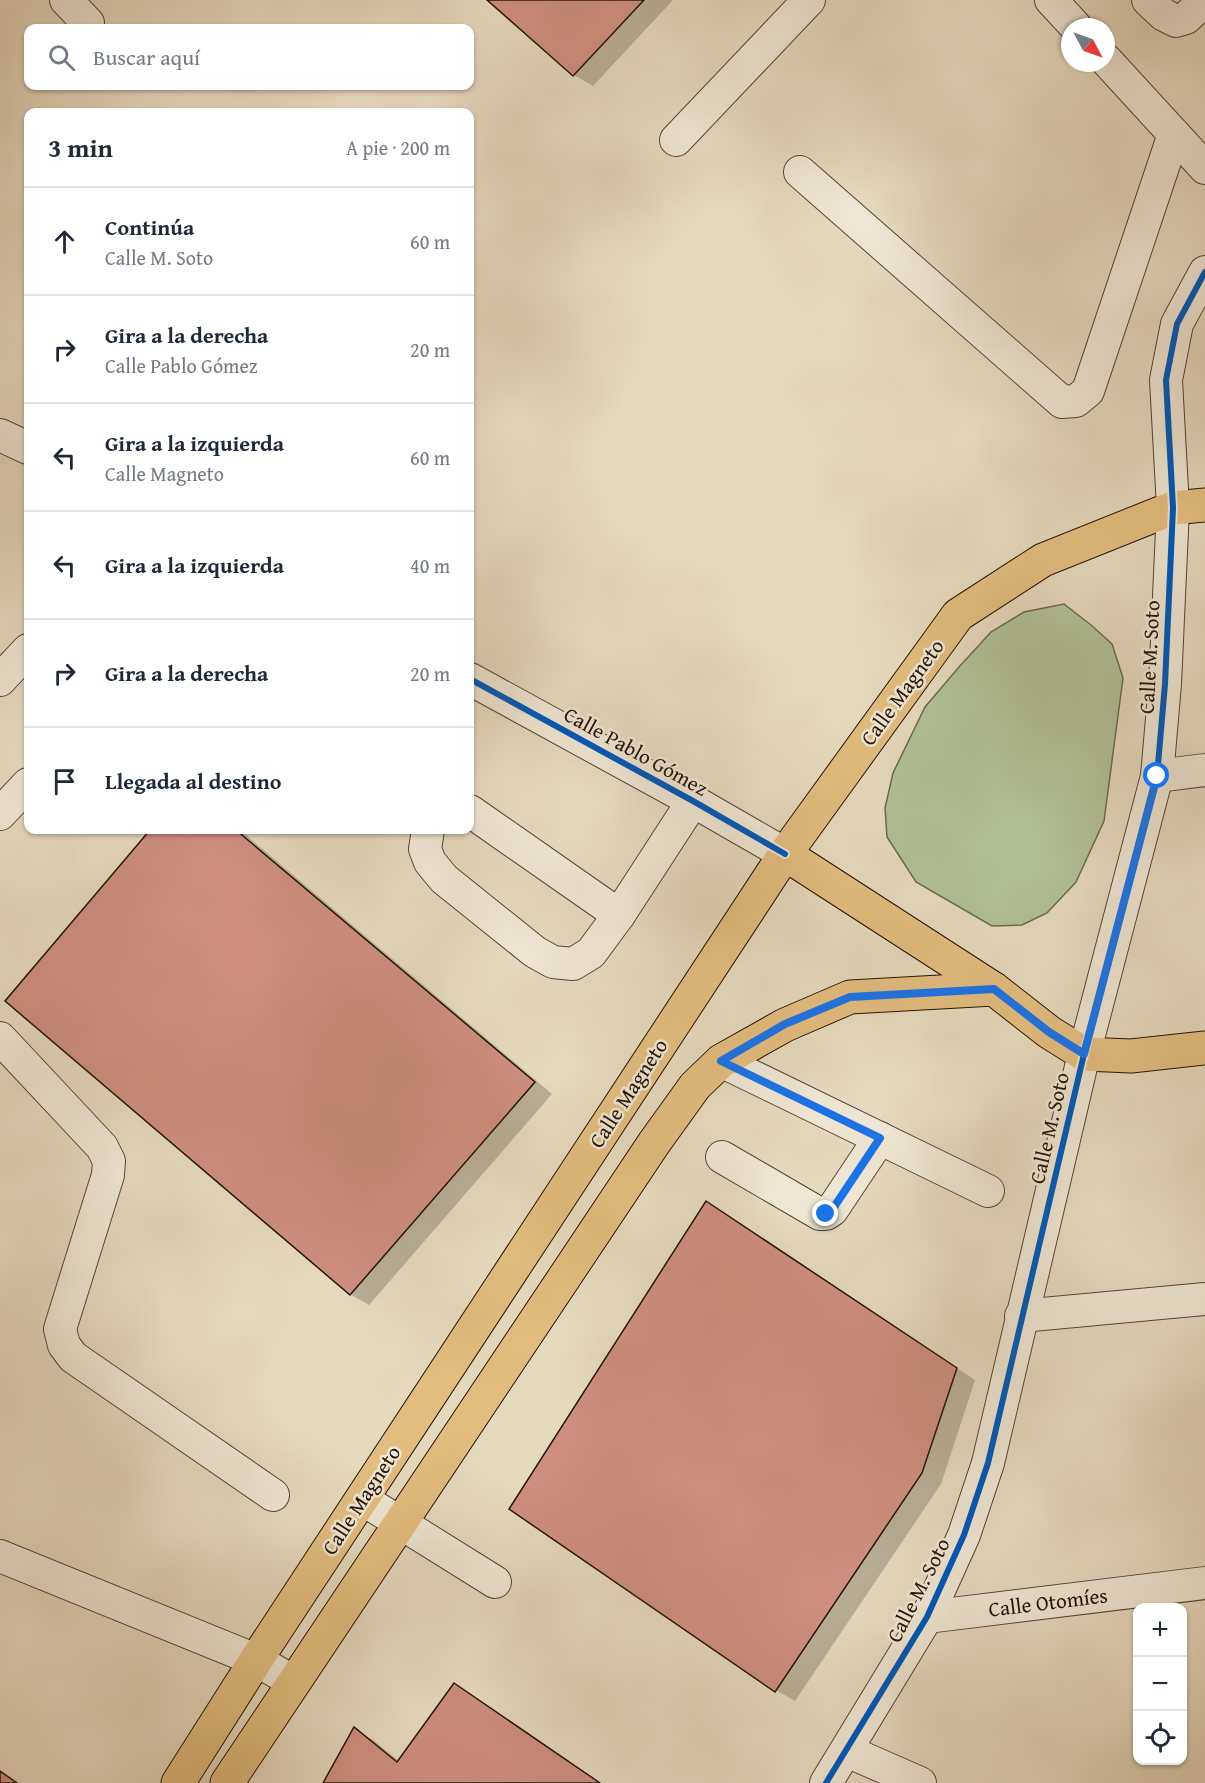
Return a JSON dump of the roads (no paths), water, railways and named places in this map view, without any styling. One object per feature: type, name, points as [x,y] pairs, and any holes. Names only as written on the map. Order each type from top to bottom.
[{"type":"main road","name":"Calle Magneto","points":[[178,1783],[256,1660],[785,854],[958,615],[1043,560],[1189,506]]},
{"type":"main road","name":"Calle Pablo Gómez","points":[[785,854],[994,989],[1049,1032],[1084,1054]]},
{"type":"main road","points":[[227,1783],[654,1143],[695,1086],[721,1061],[785,1024],[850,997],[994,989]]},
{"type":"main road","points":[[1084,1054],[1131,1056],[1205,1048]]},
{"type":"street","points":[[66,0],[88,23]]},
{"type":"street","points":[[676,140],[809,0]]},
{"type":"street","points":[[1051,0],[1068,18]]},
{"type":"street","points":[[1148,0],[1164,15],[1176,21],[1185,18],[1205,0]]},
{"type":"street","points":[[1115,70],[1205,168]]},
{"type":"street","points":[[800,172],[1062,402],[1076,401],[1088,392],[1174,134]]},
{"type":"street","name":"Calle M. Soto","points":[[826,1783],[927,1617],[964,1535],[988,1462],[1084,1054],[1157,776],[1165,684],[1189,506],[1166,380],[1178,324],[1205,272]]},
{"type":"street","points":[[0,435],[24,446]]},
{"type":"street","points":[[0,680],[24,654]]},
{"type":"street","name":"Calle Pablo Gómez","points":[[474,681],[785,854]]},
{"type":"street","points":[[1157,776],[1205,770]]},
{"type":"street","points":[[0,814],[24,788]]},
{"type":"street","points":[[427,834],[425,849],[430,862],[444,879],[535,952],[553,962],[573,964],[591,953],[619,915],[693,801]]},
{"type":"street","points":[[474,814],[619,915]]},
{"type":"street","points":[[0,1038],[102,1147],[109,1161],[108,1175],[60,1329],[64,1345],[73,1357],[273,1495]]},
{"type":"street","points":[[721,1061],[988,1191]]},
{"type":"street","points":[[722,1157],[820,1214],[826,1214],[832,1210],[880,1138]]},
{"type":"street","points":[[1021,1316],[1205,1299]]},
{"type":"street","points":[[362,1499],[495,1582]]},
{"type":"street","points":[[0,1556],[256,1660],[294,1682]]},
{"type":"street","name":"Calle Otomíes","points":[[927,1617],[1205,1582]]},
{"type":"street","points":[[847,1751],[920,1783]]}]
